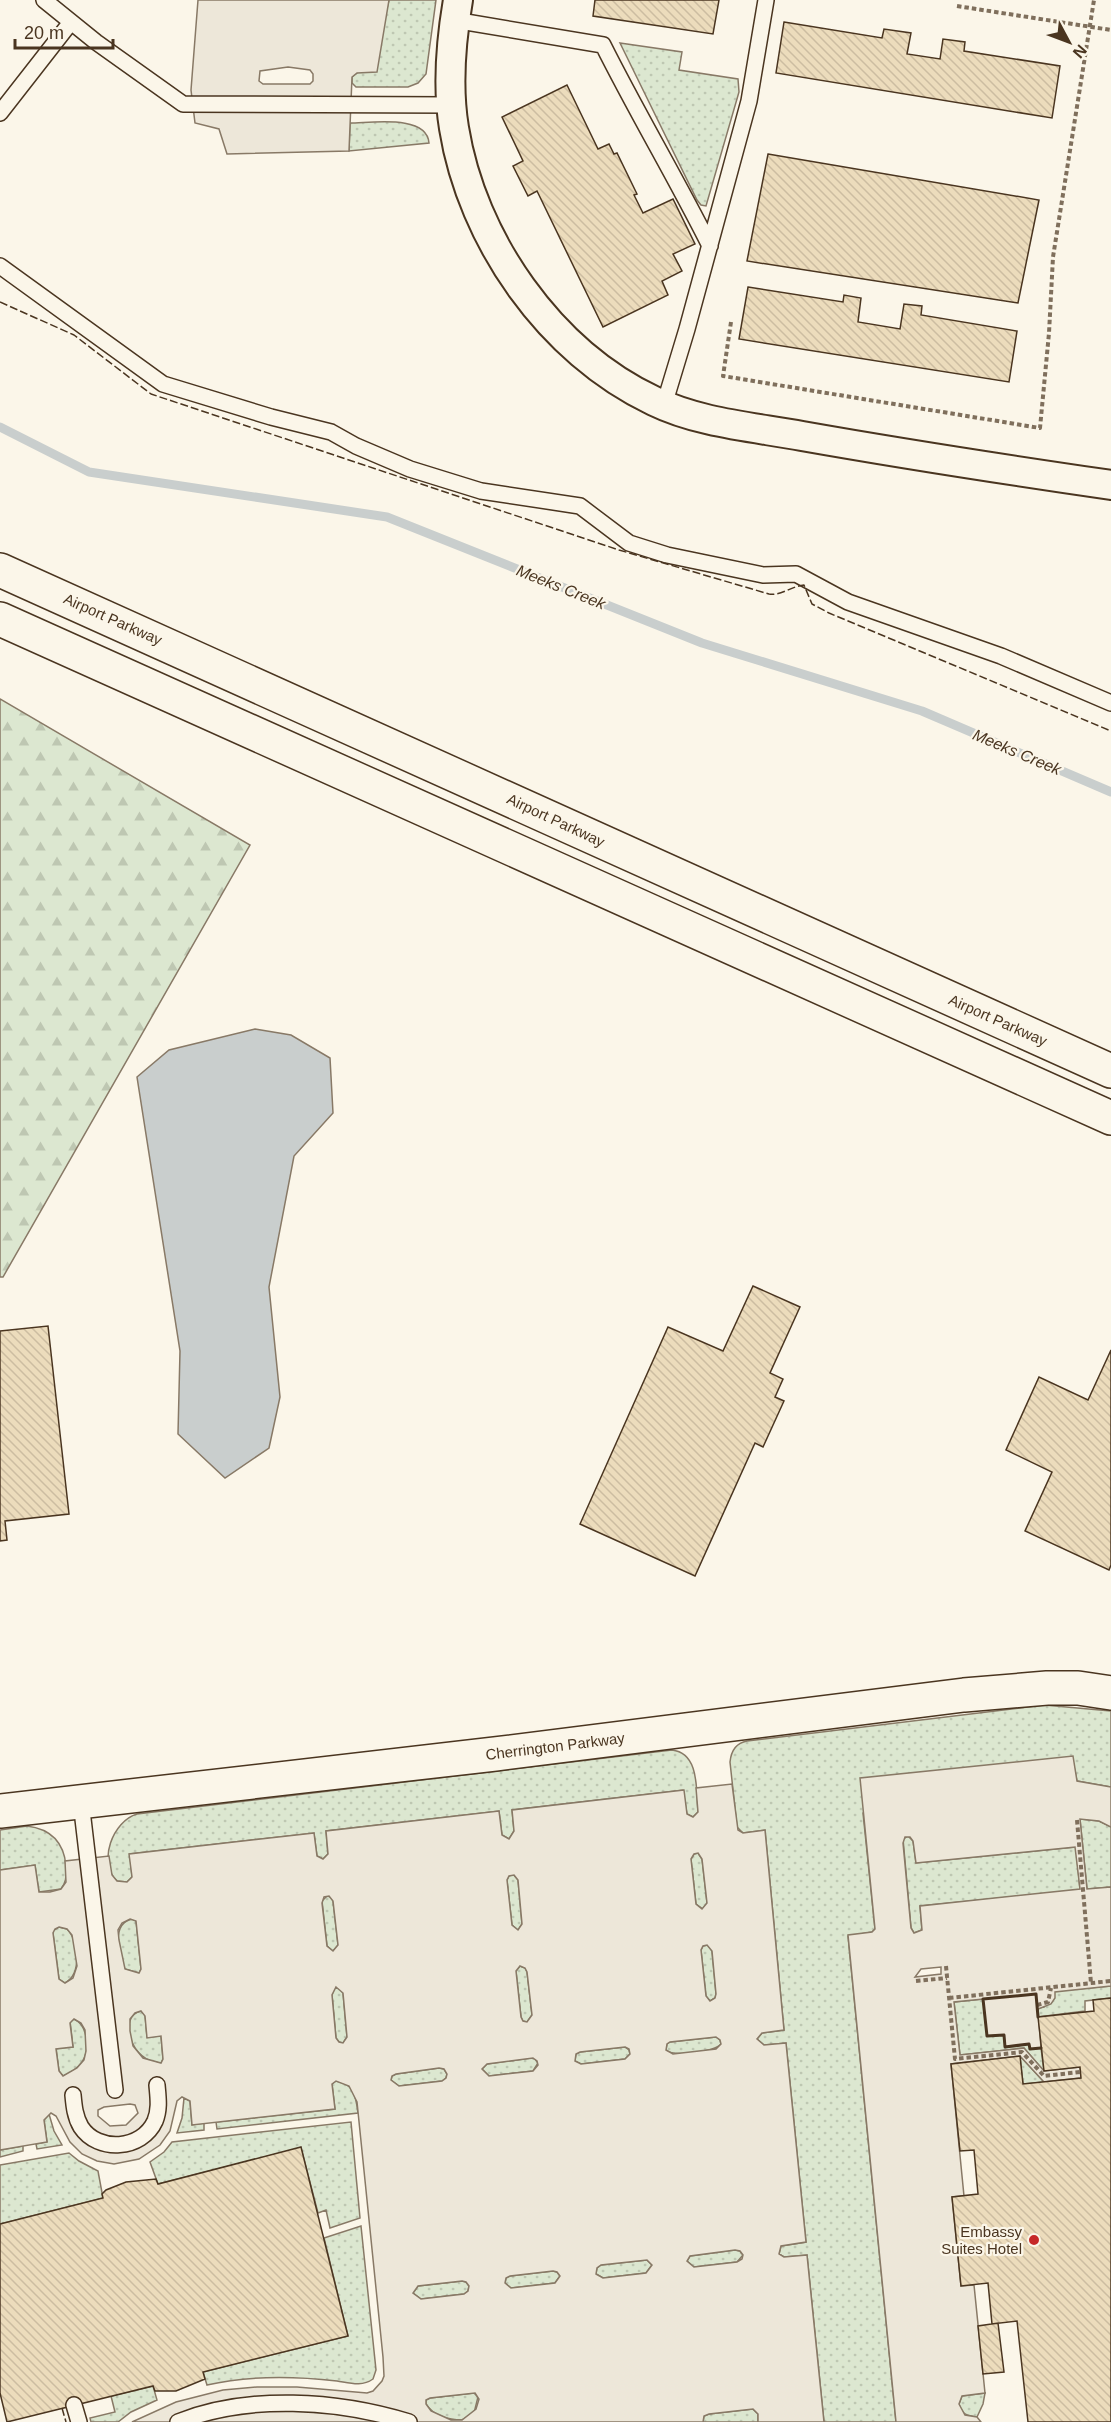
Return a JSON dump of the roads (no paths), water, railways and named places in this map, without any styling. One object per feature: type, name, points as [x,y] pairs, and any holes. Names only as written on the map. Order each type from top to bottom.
[{"type":"main road","name":"Airport Parkway","points":[[0,570],[393,745],[1111,1071]]},
{"type":"main road","points":[[0,620],[1111,1118]]},
{"type":"main road","points":[[810,936],[1111,1062]]},
{"type":"main road","name":"Cherrington Parkway","points":[[0,1811],[483,1755],[964,1695],[1047,1688],[1078,1688],[1111,1693]]},
{"type":"street","points":[[456,10],[451,57],[452,105],[462,163],[473,194],[490,235],[527,296],[551,324],[583,355],[629,387],[663,405],[687,414],[924,456],[1111,485]]},
{"type":"lane","points":[[44,0],[183,104],[452,105]]},
{"type":"lane","points":[[663,405],[710,246],[749,101],[766,0]]},
{"type":"lane","points":[[456,10],[603,45],[642,123],[677,180],[710,246]]},
{"type":"lane","points":[[0,113],[71,22]]},
{"type":"lane","points":[[0,266],[163,384],[271,417],[331,432],[356,446],[410,469],[481,491],[580,506],[628,543],[667,555],[763,575],[796,574],[848,602],[1001,656],[1111,703]]},
{"type":"lane","points":[[81,1802],[115,2090]]},
{"type":"lane","points":[[73,2095],[77,2118],[86,2133],[101,2142],[118,2146],[142,2137],[154,2123],[159,2106],[157,2085]]},
{"type":"lane","points":[[178,2422],[226,2408],[272,2404],[332,2407],[409,2422]]},
{"type":"lane","points":[[74,2405],[79,2422]]},
{"type":"waterway","name":"Meeks Creek","points":[[0,427],[89,472],[387,517],[702,643],[922,711],[1111,792]]},
{"type":"place","name":"Embassy Suites Hotel","points":[[1034,2240]]}]
